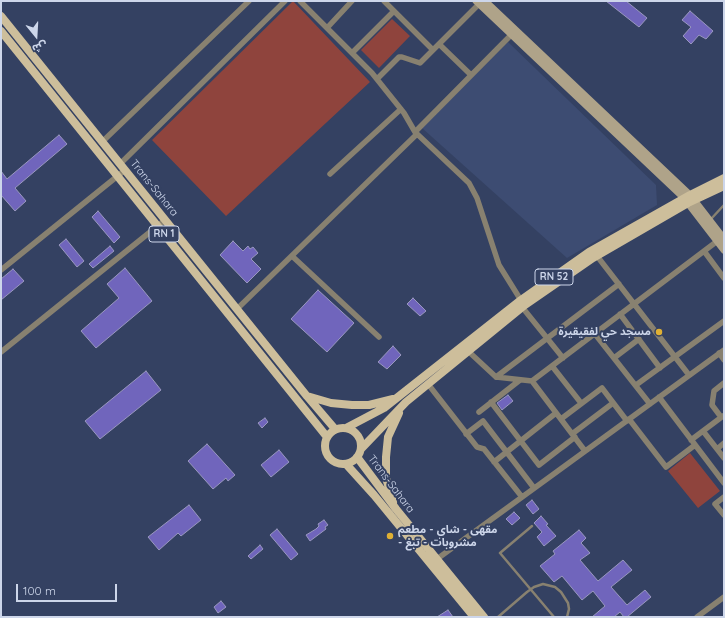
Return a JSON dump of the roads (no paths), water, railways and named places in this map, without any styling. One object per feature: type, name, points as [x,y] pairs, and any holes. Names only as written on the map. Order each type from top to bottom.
[{"type":"main road","points":[[481,2],[689,199],[710,221],[721,239],[724,250]]},
{"type":"main road","name":"Trans-Sahara","points":[[1,16],[335,429]]},
{"type":"main road","name":"Trans-Sahara","points":[[1,31],[327,437]]},
{"type":"main road","name":"RN 52","points":[[402,400],[428,384],[523,304],[597,256],[724,178]]},
{"type":"main road","name":"RN 52","points":[[402,400],[589,252],[689,199],[724,186]]},
{"type":"main road","points":[[689,199],[721,239]]},
{"type":"main road","points":[[306,395],[330,403],[352,406],[402,400]]},
{"type":"main road","points":[[402,400],[361,449],[354,460],[346,464],[335,462],[330,459],[325,448],[327,437],[335,429],[346,428],[402,400]]},
{"type":"main road","points":[[396,509],[386,478],[386,457],[388,437],[402,400]]},
{"type":"main road","points":[[346,428],[356,433],[361,443],[361,449]]},
{"type":"main road","name":"Trans-Sahara","points":[[357,457],[396,509],[484,617]]},
{"type":"main road","name":"Trans-Sahara","points":[[346,464],[374,495],[474,617]]},
{"type":"street","points":[[102,142],[249,1]]},
{"type":"street","points":[[1,270],[118,176],[123,167],[285,1]]},
{"type":"street","points":[[300,1],[377,79],[401,109],[416,133],[469,183],[477,198],[500,265],[523,304],[563,358]]},
{"type":"street","points":[[327,28],[352,1]]},
{"type":"street","points":[[384,1],[433,50]]},
{"type":"street","points":[[377,79],[399,57],[420,63],[481,2]]},
{"type":"street","points":[[352,53],[394,11]]},
{"type":"street","points":[[237,309],[416,133],[514,32]]},
{"type":"street","points":[[439,44],[471,75]]},
{"type":"street","points":[[330,174],[401,109]]},
{"type":"street","points":[[1,352],[165,220]]},
{"type":"street","points":[[468,351],[496,377],[532,381],[721,239]]},
{"type":"street","points":[[704,251],[724,278]]},
{"type":"street","points":[[292,256],[379,337]]},
{"type":"street","points":[[597,256],[689,375]]},
{"type":"street","points":[[496,377],[619,284]]},
{"type":"street","points":[[620,314],[660,368]]},
{"type":"street","points":[[636,386],[724,321]]},
{"type":"street","points":[[595,334],[650,404]]},
{"type":"street","points":[[614,358],[639,339]]},
{"type":"street","points":[[437,559],[722,351],[724,360]]},
{"type":"street","points":[[552,366],[581,403]]},
{"type":"street","points":[[479,412],[520,380]]},
{"type":"street","points":[[532,381],[585,451]]},
{"type":"street","points":[[691,440],[723,416],[712,405],[714,391],[724,383]]},
{"type":"street","points":[[428,384],[466,434],[477,447],[484,449],[522,497]]},
{"type":"street","points":[[560,419],[602,388],[666,467],[695,445]]},
{"type":"street","points":[[659,397],[691,440],[723,479]]},
{"type":"street","points":[[491,402],[539,465],[613,403]]},
{"type":"street","points":[[494,462],[556,413]]},
{"type":"street","points":[[466,434],[483,421],[534,488]]},
{"type":"street","points":[[703,431],[724,458]]},
{"type":"street","points":[[717,449],[724,443]]},
{"type":"street","points":[[724,497],[715,504],[724,515]]},
{"type":"street","points":[[697,617],[724,597]]},
{"type":"lane","points":[[710,221],[724,205]]},
{"type":"lane","points":[[532,526],[500,552],[554,617]]},
{"type":"lane","points":[[498,617],[531,589],[542,584],[555,587],[561,592],[568,603],[569,609],[567,617]]},
{"type":"place","name":"مسجد حي لفقيقيرة","points":[[659,332]]},
{"type":"place","name":"مقهى - شاي - مطعم - مشروبات - تبغ","points":[[390,536]]}]
